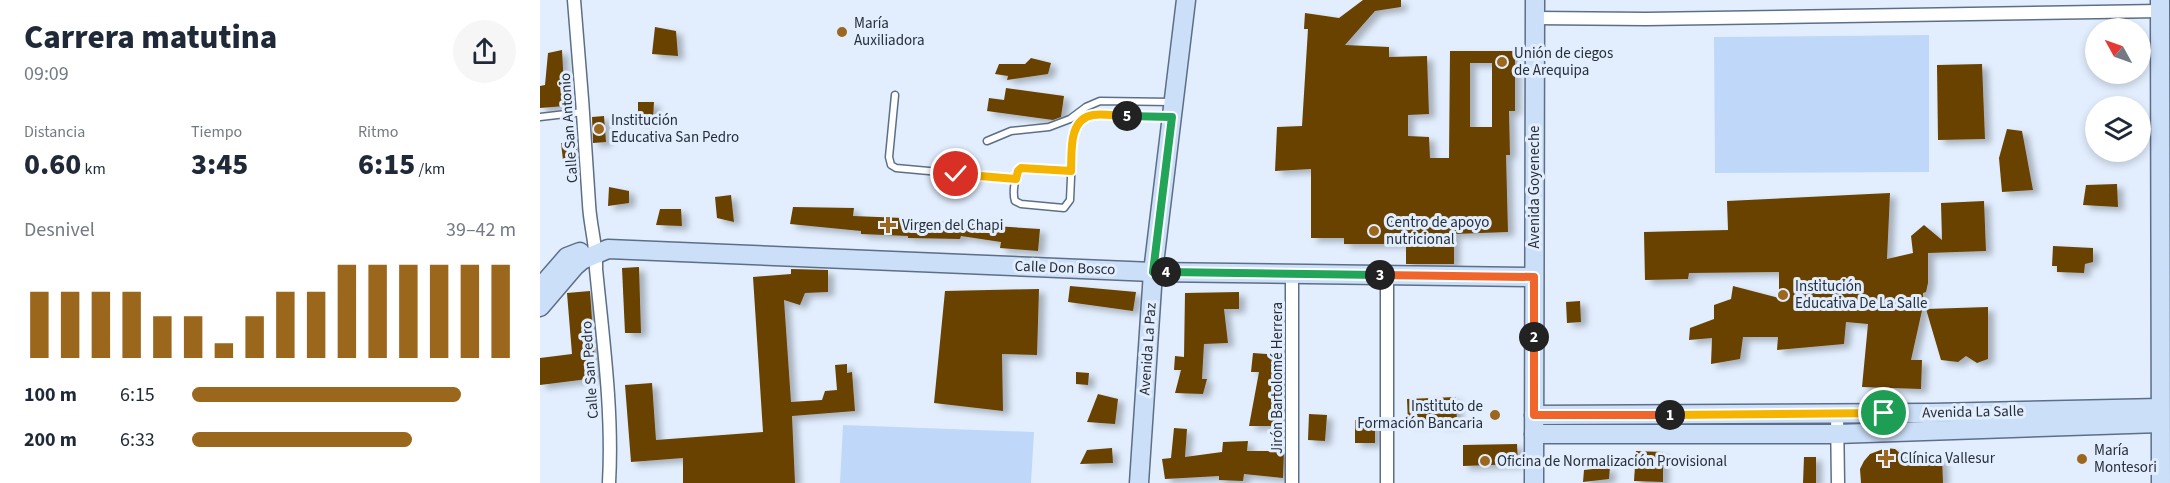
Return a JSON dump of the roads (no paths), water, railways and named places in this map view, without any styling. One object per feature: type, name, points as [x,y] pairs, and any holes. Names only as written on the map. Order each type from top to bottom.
[{"type":"street","name":"Calle San Antonio","points":[[574,0],[590,228],[597,255]]},
{"type":"street","name":"Avenida La Paz","points":[[1139,483],[1153,272],[1186,0]]},
{"type":"street","points":[[1985,14],[1986,0]]},
{"type":"street","points":[[1535,9],[1646,19],[1985,14],[2160,6],[2165,117],[2166,336],[2160,415],[2161,483]]},
{"type":"street","name":"Avenida Goyeneche","points":[[1534,483],[1535,9]]},
{"type":"street","name":"Calle Don Bosco","points":[[597,255],[608,249],[1153,272],[1534,277]]},
{"type":"street","points":[[540,288],[567,257],[581,251],[597,255]]},
{"type":"street","points":[[540,307],[575,266],[582,260],[597,255]]},
{"type":"street","name":"Calle San Pedro","points":[[597,255],[596,269],[608,389],[609,483]]},
{"type":"street","name":"Jirón Bartolomé Herrera","points":[[1292,274],[1292,483]]},
{"type":"street","points":[[1387,275],[1387,483]]},
{"type":"street","points":[[1836,413],[1838,483]]},
{"type":"street","name":"Avenida La Salle","points":[[1534,415],[1836,413],[2056,418]]},
{"type":"street","name":"Avenida La Salle","points":[[1534,434],[1837,434],[2056,418],[2160,415]]},
{"type":"lane","points":[[895,95],[889,157],[891,165],[896,168],[1016,179]]},
{"type":"lane","points":[[987,141],[1011,131],[1049,127],[1070,119],[1086,106],[1100,101],[1172,110]]},
{"type":"lane","points":[[1071,171],[1021,168],[1016,179],[1015,201],[1021,204],[1064,208],[1070,200],[1073,133],[1084,118],[1093,115],[1172,110]]},
{"type":"lane","points":[[540,117],[583,112]]},
{"type":"place","name":"María Auxiliadora","points":[[842,32]]},
{"type":"place","name":"Unión de ciegos de Arequipa","points":[[1502,62]]},
{"type":"place","name":"Institución Educativa San Pedro","points":[[599,129]]},
{"type":"place","name":"Virgen del Chapi","points":[[888,225]]},
{"type":"place","name":"Centro de apoyo nutricional","points":[[1374,231]]},
{"type":"place","name":"Institución Educativa De La Salle","points":[[1783,295]]},
{"type":"place","name":"Instituto de Formación Bancaria","points":[[1495,415]]},
{"type":"place","name":"Clínica Vallesur","points":[[1886,458]]},
{"type":"place","name":"María Montesori","points":[[2082,459]]},
{"type":"place","name":"Oficina de Normalización Provisional","points":[[1485,461]]}]
